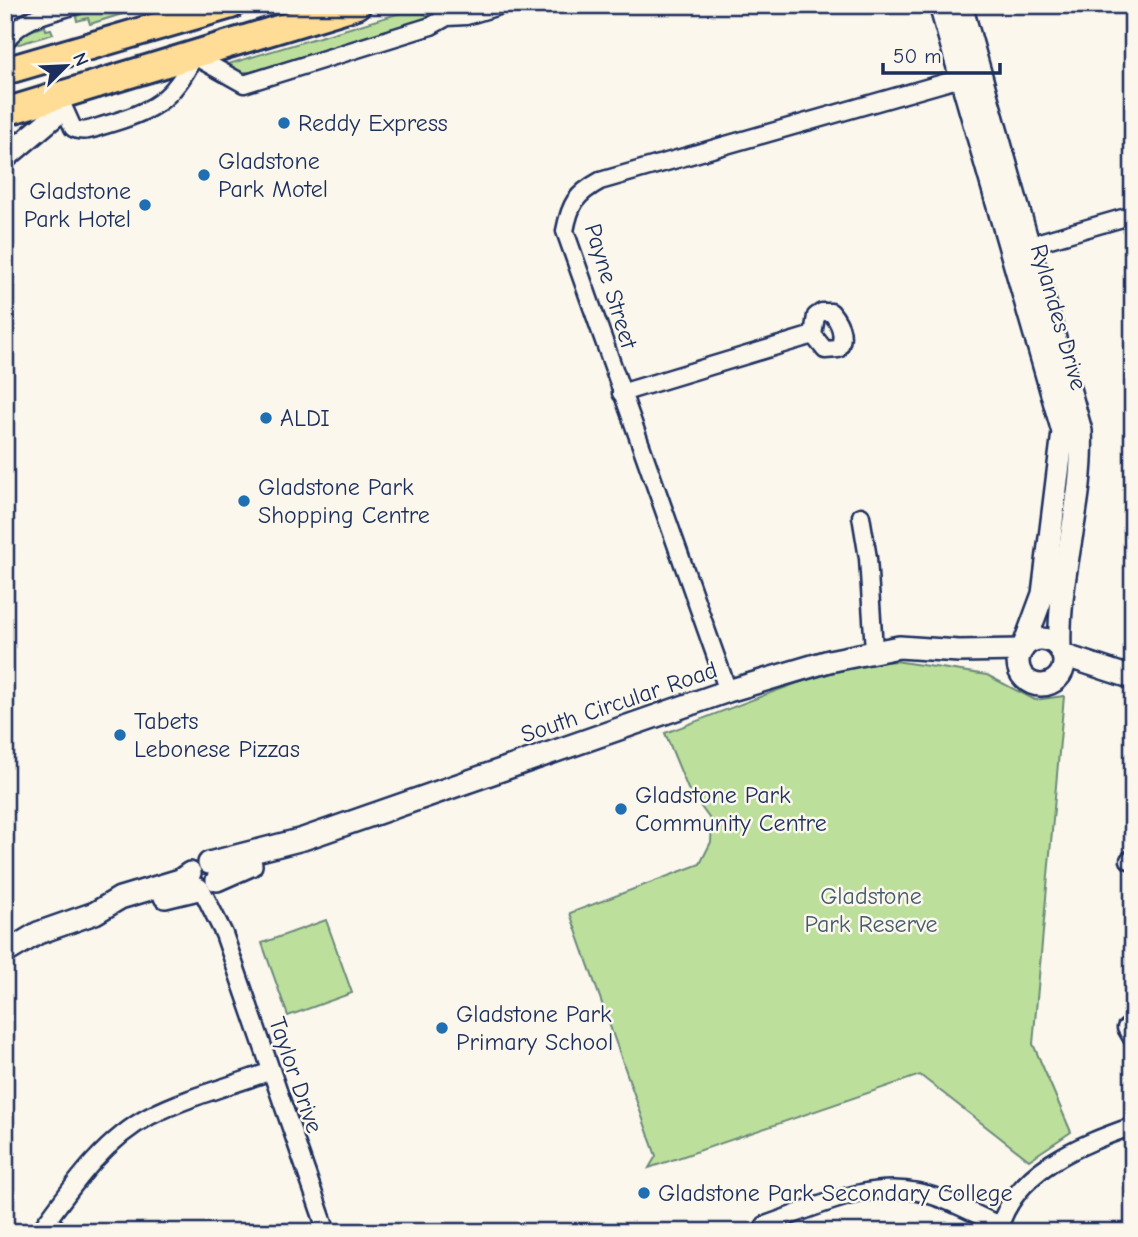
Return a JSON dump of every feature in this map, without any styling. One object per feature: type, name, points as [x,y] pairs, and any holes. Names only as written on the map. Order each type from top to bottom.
[{"type":"main road","points":[[5,71],[189,10],[231,5]]},
{"type":"main road","points":[[5,112],[357,5]]},
{"type":"street","points":[[5,42],[15,29],[27,21],[77,5]]},
{"type":"street","points":[[58,95],[73,128],[89,130],[154,108],[179,83],[194,56],[244,84],[430,26],[446,17],[502,5]]},
{"type":"street","name":"Rylandes Drive","points":[[940,5],[970,76],[1021,247],[1061,420],[1067,489],[1060,608],[1061,652]]},
{"type":"street","name":"Rylandes Drive","points":[[961,5],[970,76]]},
{"type":"street","name":"Payne Street","points":[[728,691],[565,231],[570,204],[581,191],[600,181],[970,76]]},
{"type":"street","points":[[5,158],[57,114],[58,95]]},
{"type":"street","points":[[1021,247],[1133,215]]},
{"type":"street","points":[[621,393],[813,335]]},
{"type":"street","name":"Rylandes Drive","points":[[1021,656],[1043,594],[1067,489]]},
{"type":"street","points":[[861,516],[868,558],[874,650]]},
{"type":"street","points":[[1041,639],[1061,652],[1127,677],[1035,684],[1021,656],[1041,639]]},
{"type":"street","name":"South Circular Road","points":[[5,953],[38,933],[95,913],[125,909],[277,855],[303,839],[728,691],[874,650],[899,646],[1021,656]]},
{"type":"street","points":[[1055,681],[1063,669],[1061,652]]},
{"type":"street","name":"Taylor Drive","points":[[205,880],[327,1232]]},
{"type":"street","points":[[62,1232],[43,1227],[101,1152],[121,1135],[150,1116],[271,1071]]},
{"type":"street","points":[[765,1225],[848,1196],[886,1191],[918,1192],[998,1228],[1020,1190],[1053,1160],[1085,1143],[1133,1126]]},
{"type":"green space","points":[[112,5],[151,5],[90,24],[88,18],[77,21],[76,16]]},
{"type":"green space","points":[[404,12],[424,13],[429,18],[251,72],[240,72],[225,65]]},
{"type":"green space","points":[[45,26],[46,30],[51,29],[53,34],[14,43],[23,33]]},
{"type":"green space","name":"Gladstone Park Reserve","points":[[895,661],[987,675],[1035,700],[1064,696],[1033,1044],[1071,1132],[1029,1160],[920,1075],[649,1168],[656,1156],[570,913],[700,864],[711,842],[712,822],[688,789],[665,733],[809,680],[838,671]]},
{"type":"green space","points":[[326,920],[352,993],[288,1016],[262,943]]},
{"type":"place","name":"Reddy Express","points":[[284,123]]},
{"type":"place","name":"Gladstone Park Motel","points":[[204,175]]},
{"type":"place","name":"Gladstone Park Hotel","points":[[145,205]]},
{"type":"place","name":"ALDI","points":[[266,418]]},
{"type":"place","name":"Gladstone Park Shopping Centre","points":[[244,501]]},
{"type":"place","name":"Tabets Lebonese Pizzas","points":[[120,735]]},
{"type":"place","name":"Gladstone Park Community Centre","points":[[621,809]]},
{"type":"place","name":"Gladstone Park Primary School","points":[[442,1028]]},
{"type":"place","name":"Gladstone Park Secondary College","points":[[644,1193]]}]
